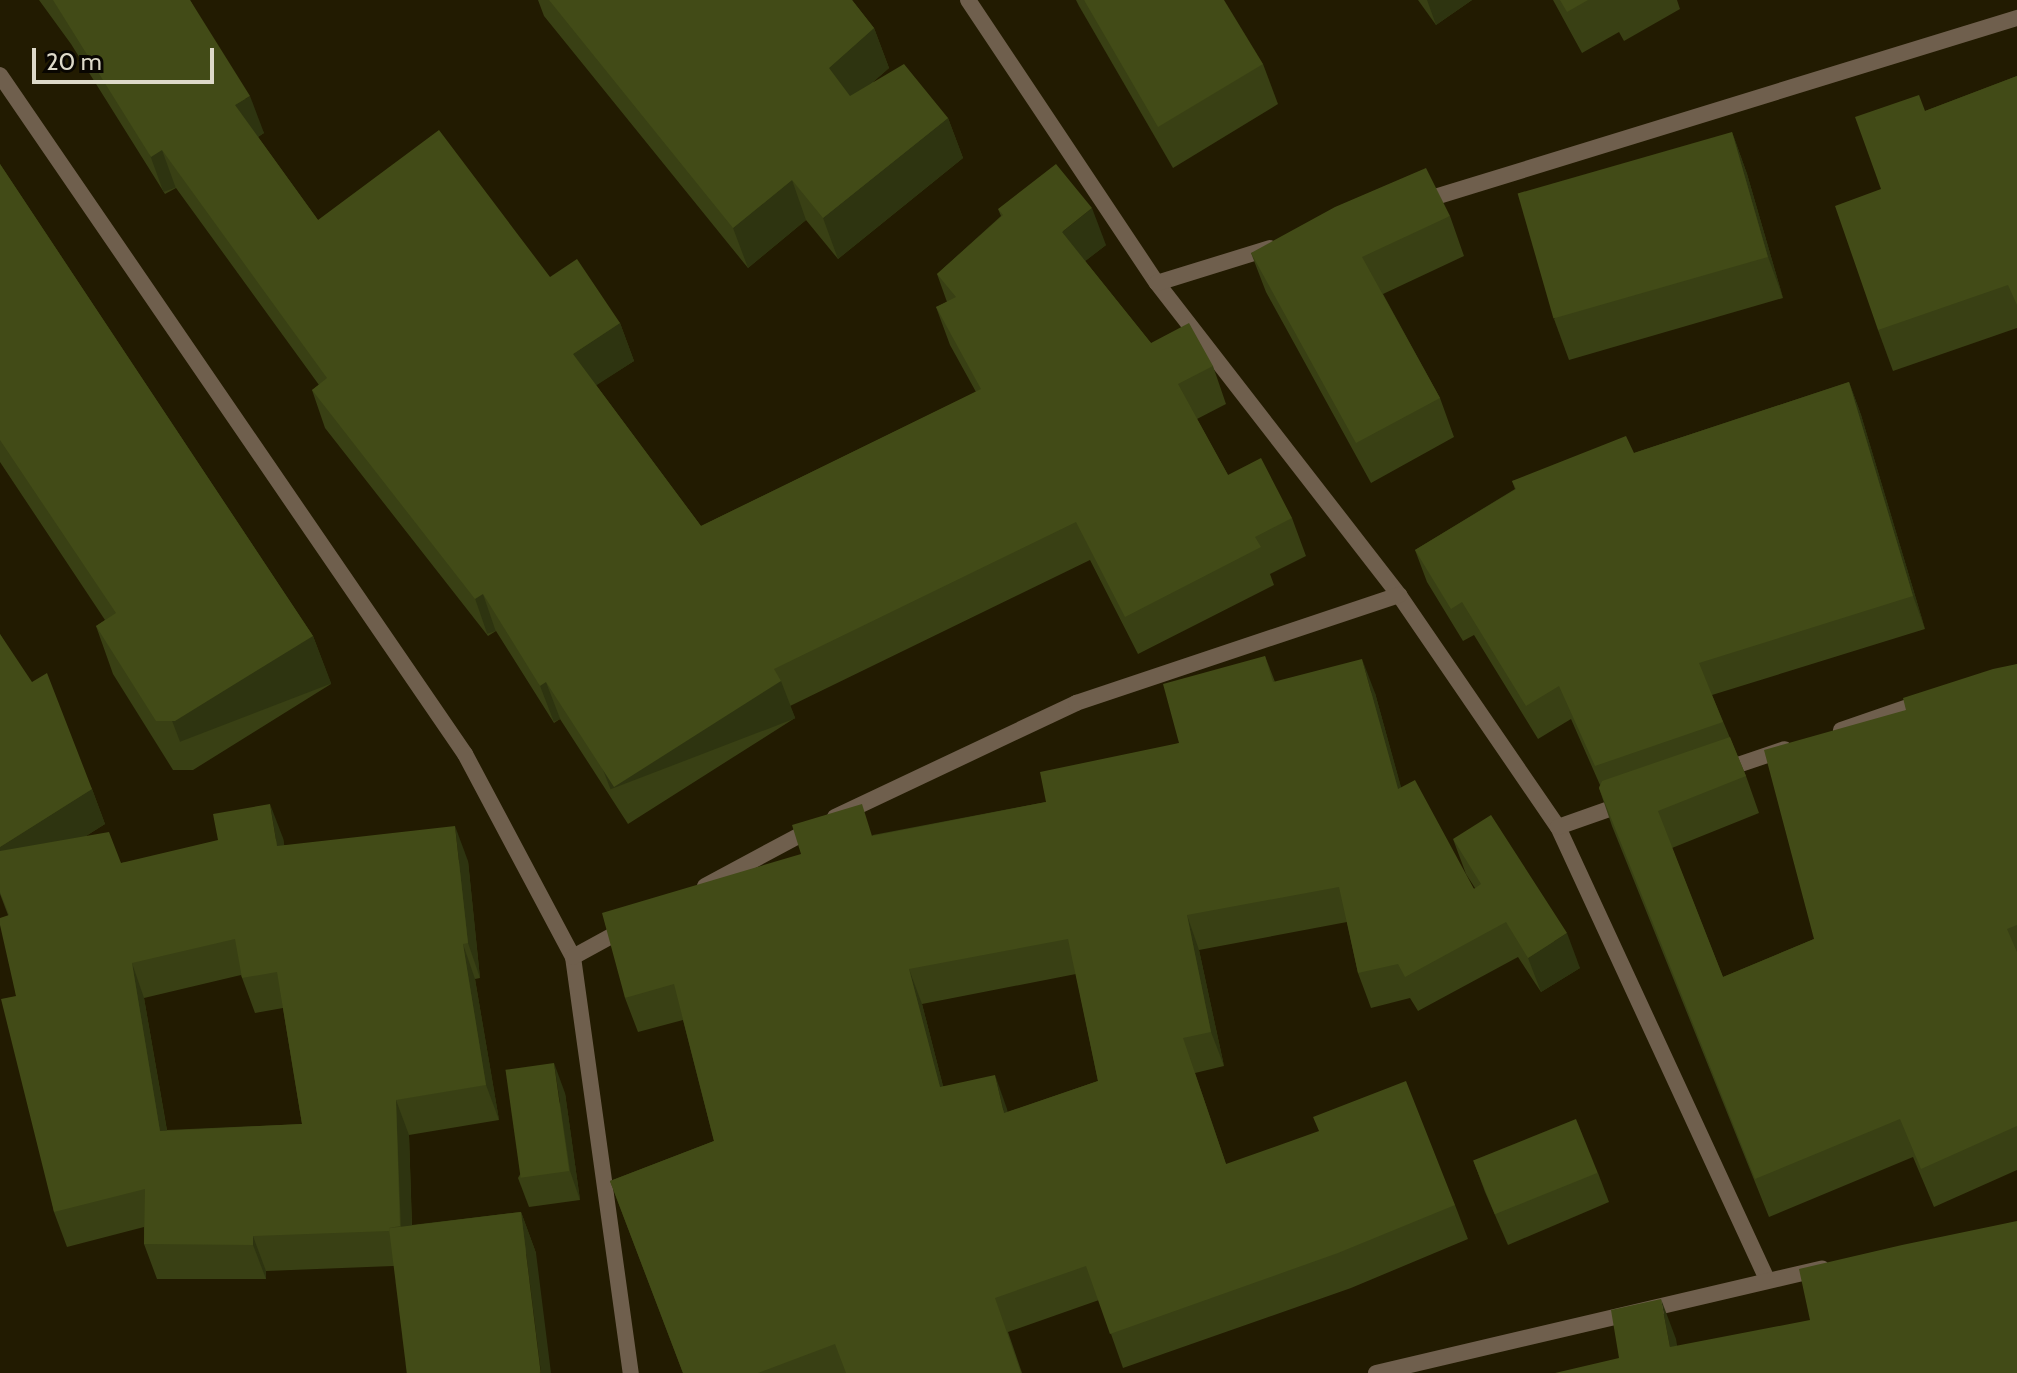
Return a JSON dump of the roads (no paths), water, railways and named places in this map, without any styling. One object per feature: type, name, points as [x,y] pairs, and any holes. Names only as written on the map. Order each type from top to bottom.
[{"type":"street","points":[[968,0],[1157,283],[1399,595],[1558,827],[1767,1279]]},
{"type":"street","points":[[1398,209],[2017,18]]},
{"type":"street","points":[[0,75],[465,754],[573,957],[631,1373]]},
{"type":"street","points":[[1157,283],[1293,241]]},
{"type":"street","points":[[685,897],[867,800],[1076,703],[1399,595]]},
{"type":"street","points":[[1706,776],[1943,694]]},
{"type":"street","points":[[1558,827],[1647,796]]},
{"type":"street","points":[[573,957],[643,919]]},
{"type":"street","points":[[1376,1373],[1845,1263]]}]
